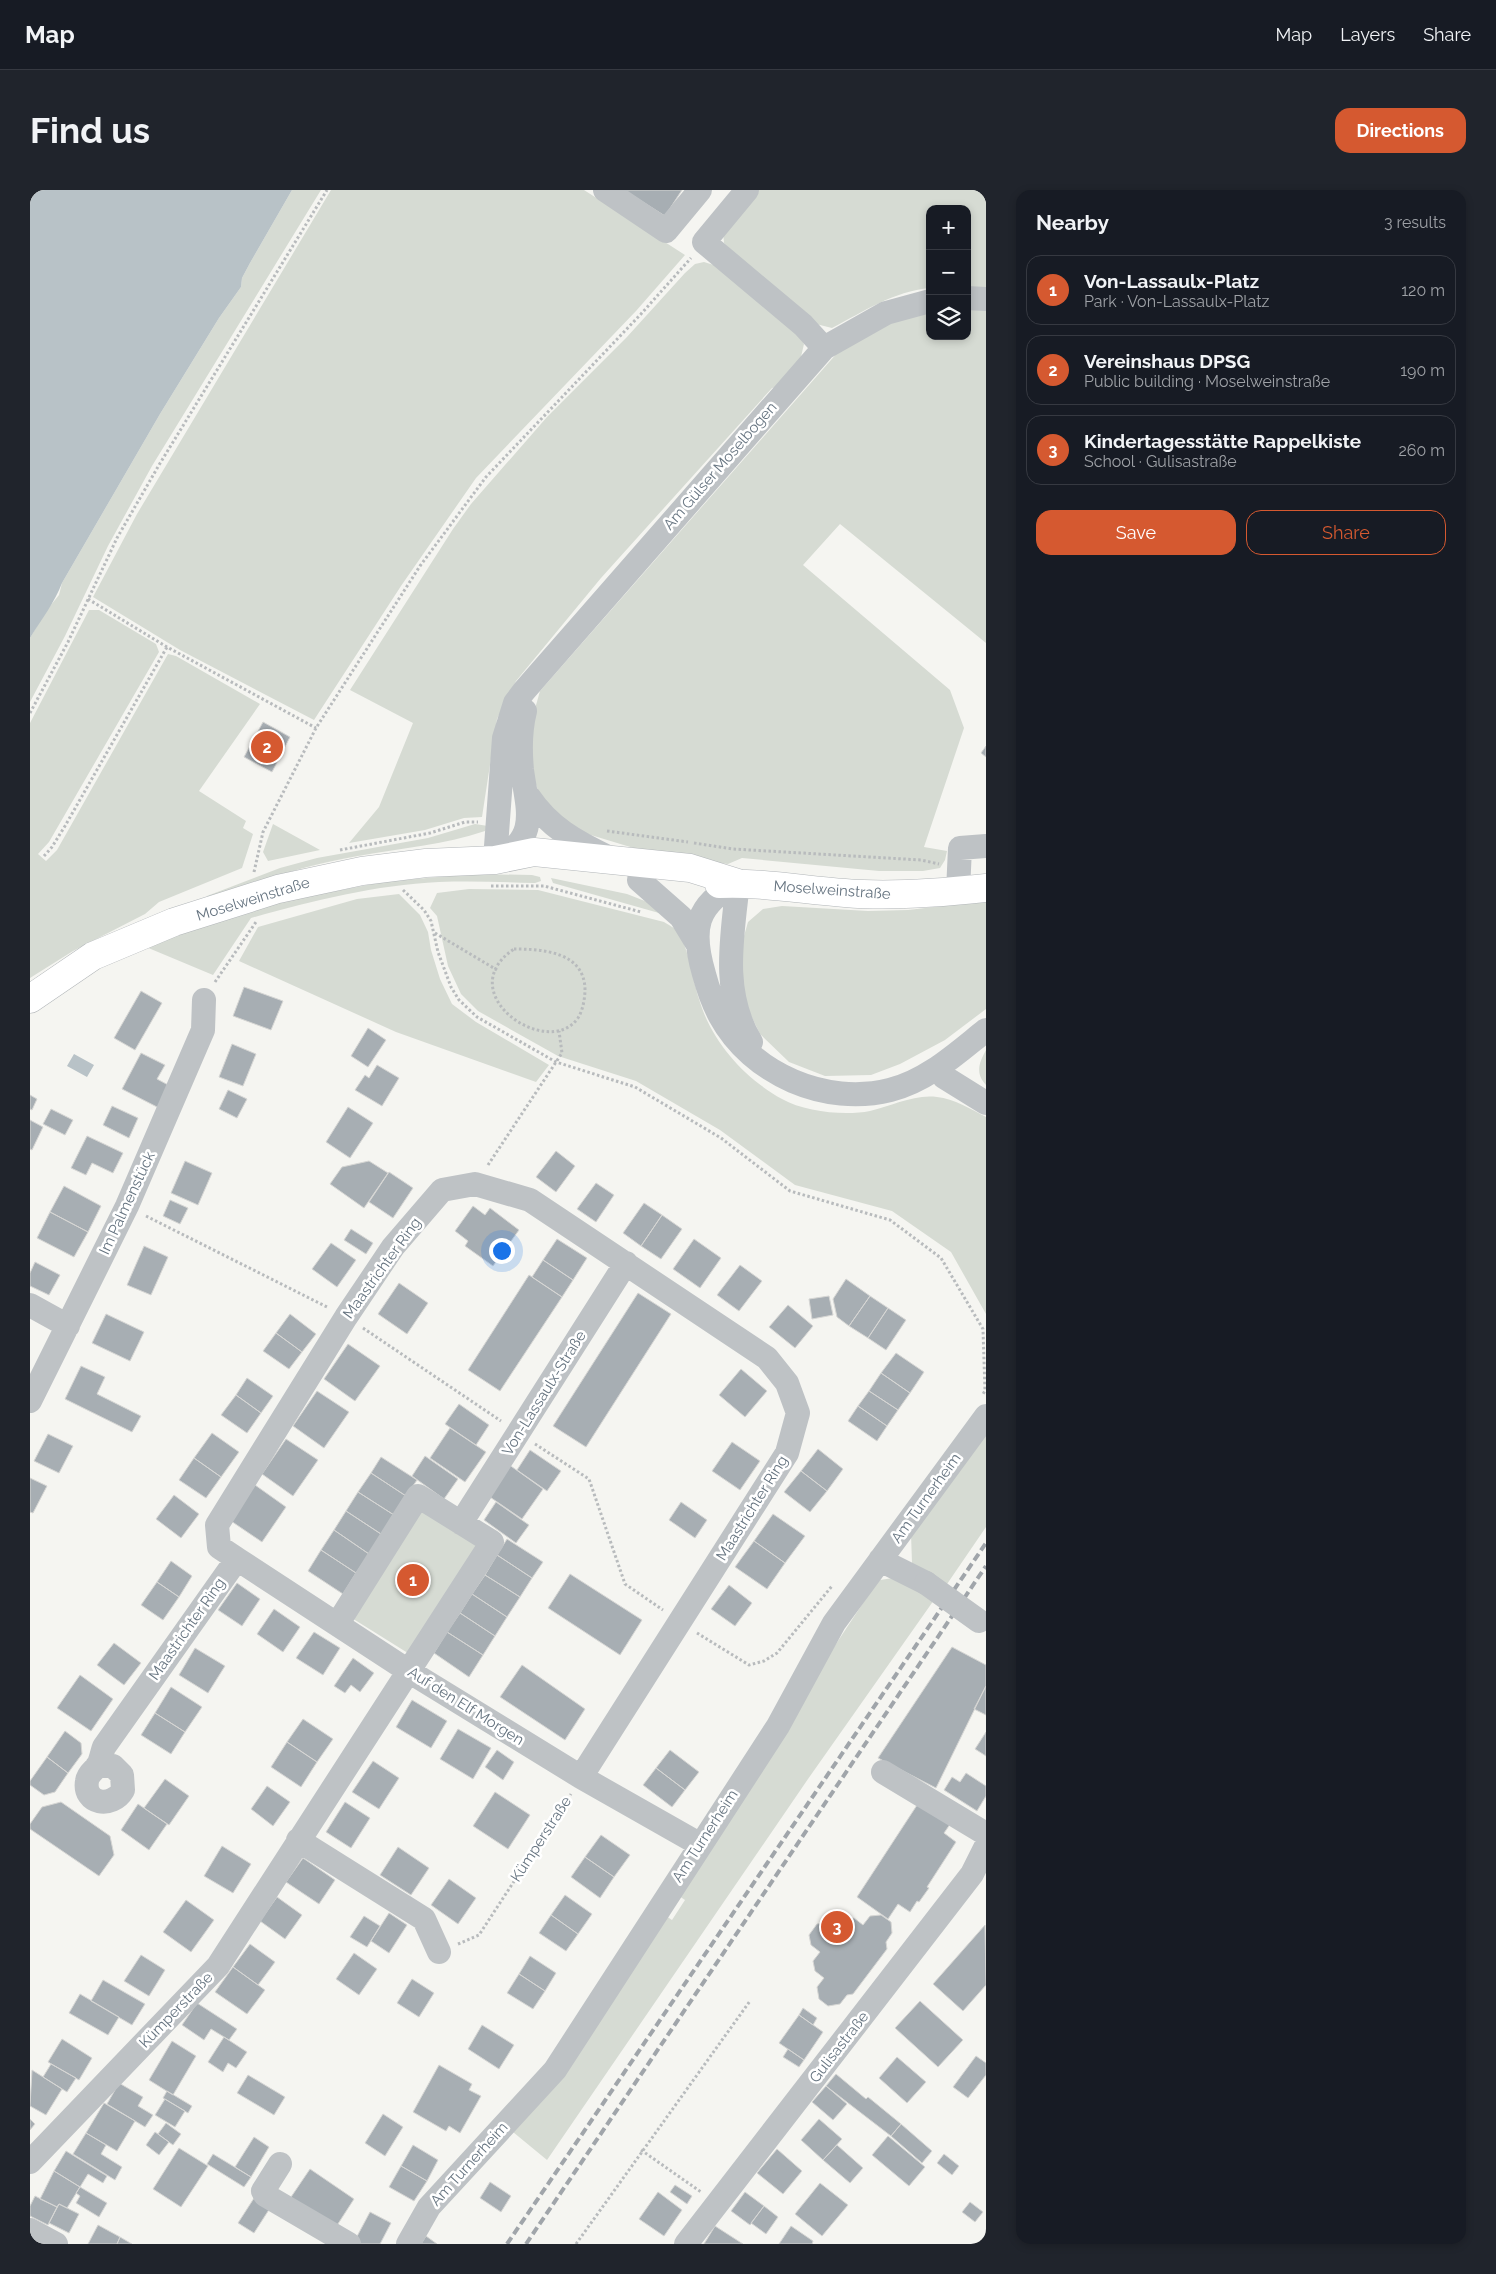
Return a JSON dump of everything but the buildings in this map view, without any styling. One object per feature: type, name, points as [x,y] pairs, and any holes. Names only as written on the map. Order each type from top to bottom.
[{"type":"main road","name":"Moselweinstraße","points":[[30,999],[93,956],[174,922],[278,889],[394,866],[494,860],[534,852],[690,868],[738,883]]},
{"type":"main road","name":"Moselweinstraße","points":[[494,860],[531,870],[688,885],[738,883],[846,894],[879,894],[958,882],[986,888]]},
{"type":"street","points":[[605,190],[666,231],[700,190]]},
{"type":"street","points":[[747,190],[704,242],[802,325],[824,348]]},
{"type":"street","points":[[971,298],[986,299]]},
{"type":"street","name":"Am Gülser Moselbogen","points":[[494,860],[504,738],[515,703],[538,672],[824,348],[886,313],[926,302]]},
{"type":"street","name":"Am Gülser Moselbogen","points":[[494,860],[511,850],[522,837],[529,818],[529,797],[523,772],[520,739],[526,706],[538,672]]},
{"type":"street","name":"Am Gülser Moselbogen","points":[[529,797],[555,828],[584,846],[614,859]]},
{"type":"street","points":[[958,882],[960,848],[986,846]]},
{"type":"street","points":[[639,880],[681,917],[698,945]]},
{"type":"street","points":[[738,883],[718,894],[704,910],[698,923],[698,945],[706,982],[721,1018],[744,1046],[772,1069],[805,1086],[838,1094],[892,1090],[938,1068],[986,1030]]},
{"type":"street","points":[[738,883],[731,939],[730,967],[732,988],[740,1019],[746,1033],[772,1069]]},
{"type":"street","name":"Im Palmenstück","points":[[30,1401],[127,1206],[203,1030],[204,1000]]},
{"type":"street","points":[[938,1068],[944,1077],[986,1103]]},
{"type":"street","name":"Maastrichter Ring","points":[[97,1766],[104,1747],[237,1559],[219,1547],[218,1525],[346,1317],[393,1247],[442,1190],[475,1184],[530,1200],[767,1358],[787,1383],[798,1413],[786,1454],[581,1777]]},
{"type":"street","name":"Von-Lassaulx-Straße","points":[[461,1523],[626,1263]]},
{"type":"street","points":[[30,1305],[68,1326]]},
{"type":"street","name":"Am Turnerheim","points":[[408,2244],[429,2207],[555,2070],[778,1726],[834,1623],[880,1560],[983,1407]]},
{"type":"street","points":[[338,1623],[418,1496],[461,1523]]},
{"type":"street","name":"Kümperstraße","points":[[30,2162],[218,1966],[298,1840],[410,1672],[492,1542],[461,1523]]},
{"type":"street","name":"Auf den Elf Morgen","points":[[237,1559],[338,1623],[410,1672],[581,1777],[700,1844]]},
{"type":"street","points":[[880,1560],[926,1583],[982,1623]]},
{"type":"street","points":[[883,1772],[986,1834]]},
{"type":"street","points":[[298,1840],[424,1919],[439,1952]]},
{"type":"street","name":"Gulisastraße","points":[[686,2244],[979,1869],[986,1846]]},
{"type":"street","points":[[280,2164],[263,2191],[265,2195],[350,2244]]},
{"type":"street","points":[[30,2230],[56,2244]]},
{"type":"path","points":[[30,713],[117,538],[159,465],[327,190]]},
{"type":"path","points":[[254,872],[263,832],[316,728],[420,566],[486,477],[641,314],[704,242]]},
{"type":"path","points":[[88,598],[167,646],[316,728]]},
{"type":"path","points":[[44,856],[65,826],[167,646]]},
{"type":"path","points":[[601,829],[733,849],[935,862],[958,882]]},
{"type":"path","points":[[544,878],[544,886],[642,912]]},
{"type":"path","points":[[394,891],[402,890],[424,910],[431,921],[444,969],[459,1000],[476,1017],[556,1062],[635,1088],[721,1138],[790,1191],[890,1220],[941,1258],[983,1329],[985,1391],[983,1407]]},
{"type":"path","points":[[204,1000],[255,922],[265,919]]},
{"type":"path","points":[[434,932],[497,970]]},
{"type":"path","points":[[514,949],[528,949],[568,957],[578,966],[584,982],[584,1003],[578,1017],[570,1026],[559,1031],[532,1028],[507,1016],[497,1001],[494,990],[497,970],[506,955],[514,949]]},
{"type":"path","points":[[475,1184],[556,1062],[563,1049],[559,1031]]},
{"type":"path","points":[[127,1206],[346,1317]]},
{"type":"path","points":[[680,1622],[749,1665],[764,1661],[777,1653],[837,1580]]},
{"type":"path","name":"Kümperstraße","points":[[439,1952],[479,1935],[581,1777]]},
{"type":"path","points":[[576,2244],[641,2150],[750,2001]]},
{"type":"path","points":[[641,2150],[718,2204]]},
{"type":"shaded area","points":[[30,190],[292,190],[242,278],[241,287],[219,318],[160,414],[62,583],[52,604],[30,638]]},
{"type":"shaded area","points":[[292,190],[321,190],[152,466],[108,546],[65,636],[30,702],[30,638],[46,611],[59,595],[62,583],[160,414],[219,318],[241,287],[242,278]]},
{"type":"shaded area","points":[[331,190],[584,190],[685,255],[636,311],[476,478],[401,586],[314,720],[180,650],[93,597],[137,514]]},
{"type":"shaded area","points":[[757,190],[986,190],[986,290],[971,288],[971,205],[926,205],[926,289],[891,298],[832,328],[816,324],[737,257],[724,243],[723,231]]},
{"type":"shaded area","points":[[704,262],[717,266],[794,326],[804,344],[800,361],[783,386],[772,388],[601,578],[516,681],[497,719],[482,817],[464,818],[425,830],[349,843],[379,807],[413,723],[350,690],[471,504],[547,417],[626,338],[685,273],[695,264]]},
{"type":"shaded area","points":[[971,307],[986,307],[986,643],[840,524],[803,565],[950,690],[964,728],[924,847],[947,851],[945,860],[940,868],[923,871],[879,871],[742,858],[728,864],[660,856],[571,829],[541,800],[534,778],[531,755],[531,723],[540,691],[838,352],[858,335],[926,309],[926,340],[971,340]]},
{"type":"shaded area","points":[[89,610],[99,610],[156,644],[159,652],[49,842],[38,854],[46,861],[57,850],[168,654],[176,656],[260,704],[199,791],[246,821],[243,828],[253,834],[242,868],[159,902],[145,914],[73,951],[30,978],[30,723]]},
{"type":"shaded area","points":[[273,824],[320,850],[268,861],[263,852]]},
{"type":"shaded area","points":[[475,824],[488,826],[485,831],[454,840],[358,856],[301,869],[263,880],[208,900],[207,896],[280,868],[317,858],[428,838]]},
{"type":"shaded area","points":[[471,874],[532,875],[540,877],[541,881],[535,883],[439,882],[391,886],[320,900],[251,918],[213,975],[146,947],[259,906],[383,882]]},
{"type":"shaded area","points":[[551,878],[627,894],[655,905],[659,913],[553,883]]},
{"type":"shaded area","points":[[469,889],[538,890],[664,922],[673,927],[681,936],[684,944],[704,1014],[721,1044],[742,1069],[755,1080],[791,1103],[813,1110],[849,1113],[870,1111],[920,1097],[937,1097],[956,1102],[986,1117],[986,1314],[951,1252],[892,1211],[795,1185],[720,1130],[636,1081],[558,1056],[478,1011],[461,994],[448,966],[437,916],[430,908],[437,893]]},
{"type":"shaded area","points":[[399,894],[420,915],[428,932],[431,950],[440,979],[452,1004],[476,1022],[549,1065],[536,1082],[396,1032],[239,961],[258,927],[357,899]]},
{"type":"shaded area","points":[[986,901],[986,1009],[945,1040],[900,1064],[871,1075],[825,1076],[789,1062],[760,1034],[745,1003],[740,971],[742,943],[748,922],[763,909],[782,906],[868,911],[908,910]]},
{"type":"shaded area","points":[[986,1050],[986,1085],[980,1076],[979,1068]]},
{"type":"shaded area","points":[[74,1054],[94,1065],[87,1077],[67,1066]]},
{"type":"shaded area","points":[[986,1430],[986,1527],[945,1587],[912,1563],[911,1534]]},
{"type":"shaded area","points":[[415,1505],[480,1545],[411,1655],[347,1615]]},
{"type":"shaded area","points":[[893,1578],[934,1600],[808,1779],[547,2160],[513,2132],[666,1916],[672,1920],[685,1900],[679,1896],[832,1650],[875,1585],[880,1580]]},
{"type":"ferry route","points":[[30,197],[35,190]]},
{"type":"railway","points":[[507,2244],[986,1543]]},
{"type":"railway","points":[[526,2244],[986,1566]]},
{"type":"place","name":"Vereinshaus DPSG","points":[[267,747]]},
{"type":"place","name":"Von-Lassaulx-Platz","points":[[413,1580]]},
{"type":"place","name":"Kindertagesstätte Rappelkiste","points":[[837,1927]]}]
